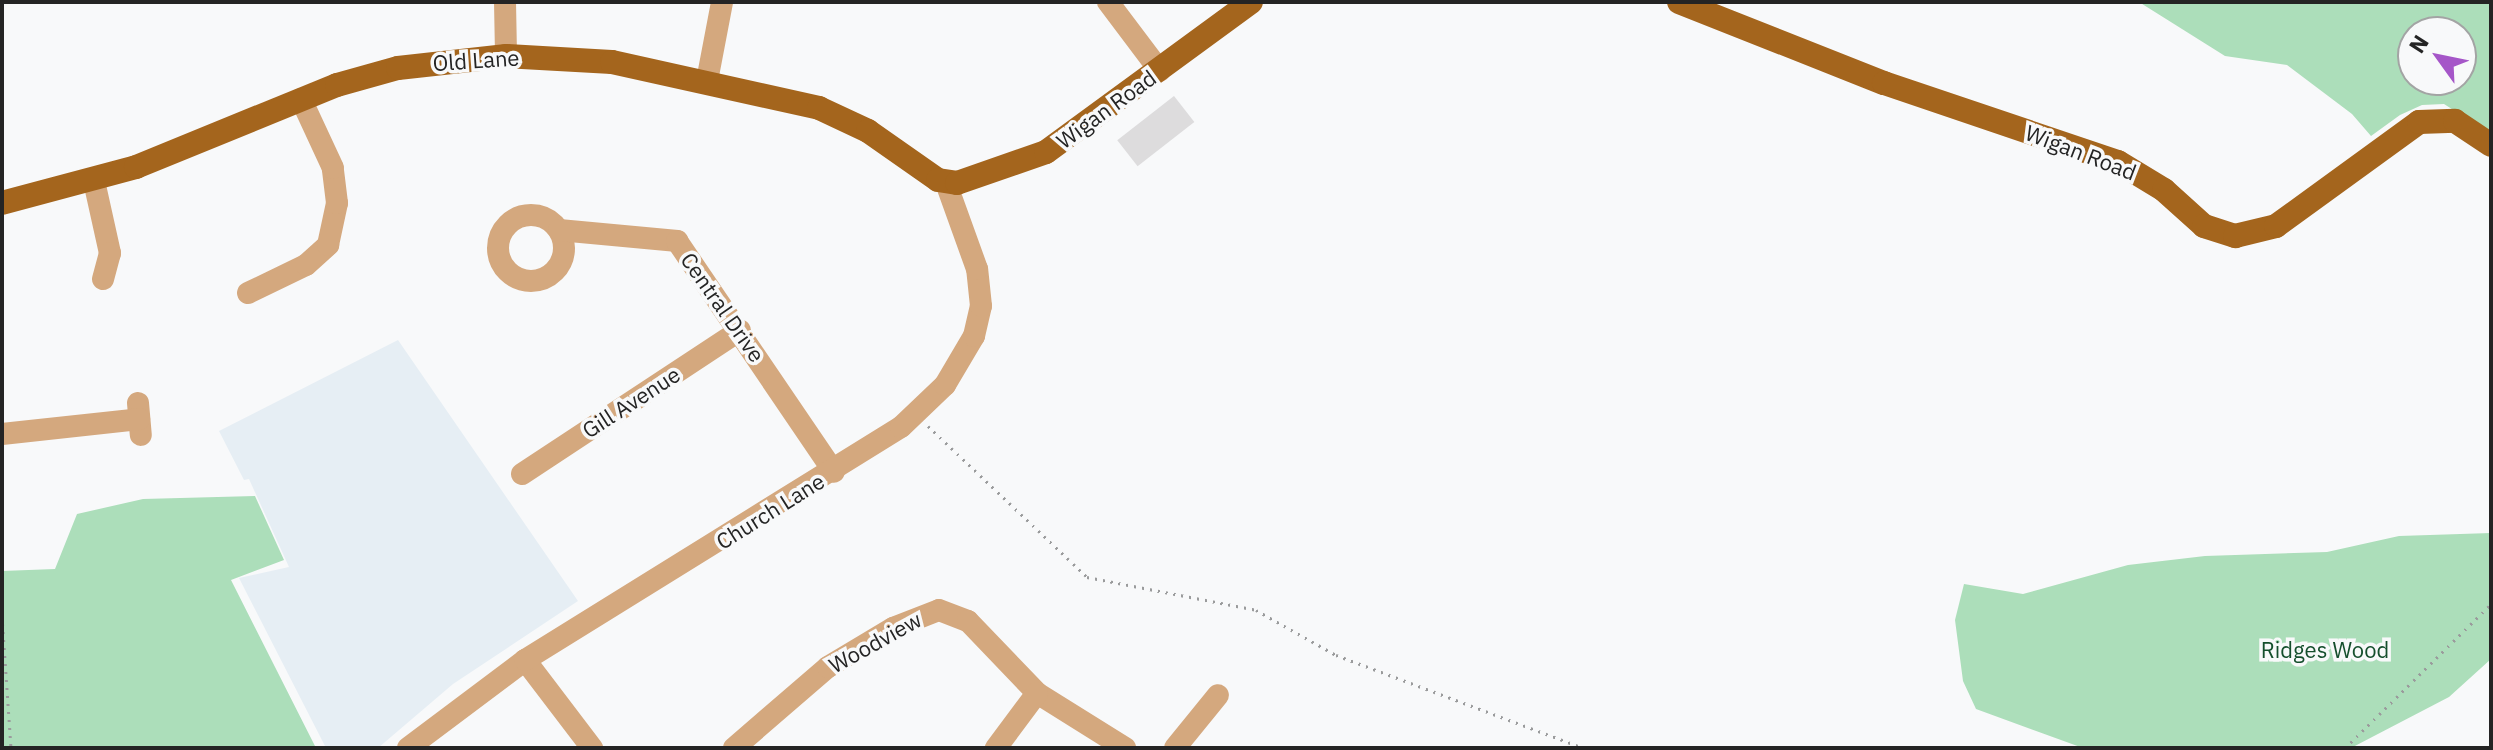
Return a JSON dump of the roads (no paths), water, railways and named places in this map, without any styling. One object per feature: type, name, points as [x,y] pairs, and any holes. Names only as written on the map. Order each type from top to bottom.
[{"type":"main road","name":"Wigan Road","points":[[946,183],[997,173],[1046,152],[1251,2]]},
{"type":"main road","name":"Wigan Road","points":[[1679,2],[1884,83],[2118,162],[2164,190],[2204,226],[2227,235],[2248,236],[2276,226],[2419,122],[2455,121],[2491,145]]},
{"type":"main road","name":"Old Lane","points":[[2,203],[94,181],[183,150],[301,99],[398,68],[506,56],[577,58],[707,81],[838,115],[946,183]]},
{"type":"street","points":[[505,2],[506,56]]},
{"type":"street","points":[[707,81],[722,2]]},
{"type":"street","points":[[1108,2],[1160,71]]},
{"type":"street","points":[[248,293],[306,265],[328,245],[337,203],[333,168],[301,99]]},
{"type":"street","points":[[94,181],[110,253],[103,279]]},
{"type":"street","name":"Church Lane","points":[[408,748],[525,660],[834,472],[916,415],[963,358],[981,306],[977,269],[946,183]]},
{"type":"street","name":"Central Drive","points":[[559,230],[677,241],[834,472]]},
{"type":"street","name":"Gill Avenue","points":[[522,474],[740,330]]},
{"type":"street","points":[[2,434],[139,419]]},
{"type":"street","name":"Woodview","points":[[734,748],[828,667],[930,611],[961,616],[1037,693],[1125,748]]},
{"type":"street","points":[[525,660],[592,748]]},
{"type":"street","points":[[996,748],[1037,693]]},
{"type":"street","points":[[1175,748],[1218,695]]},
{"type":"park label","name":"Ridges Wood","points":[[2325,650]]}]
